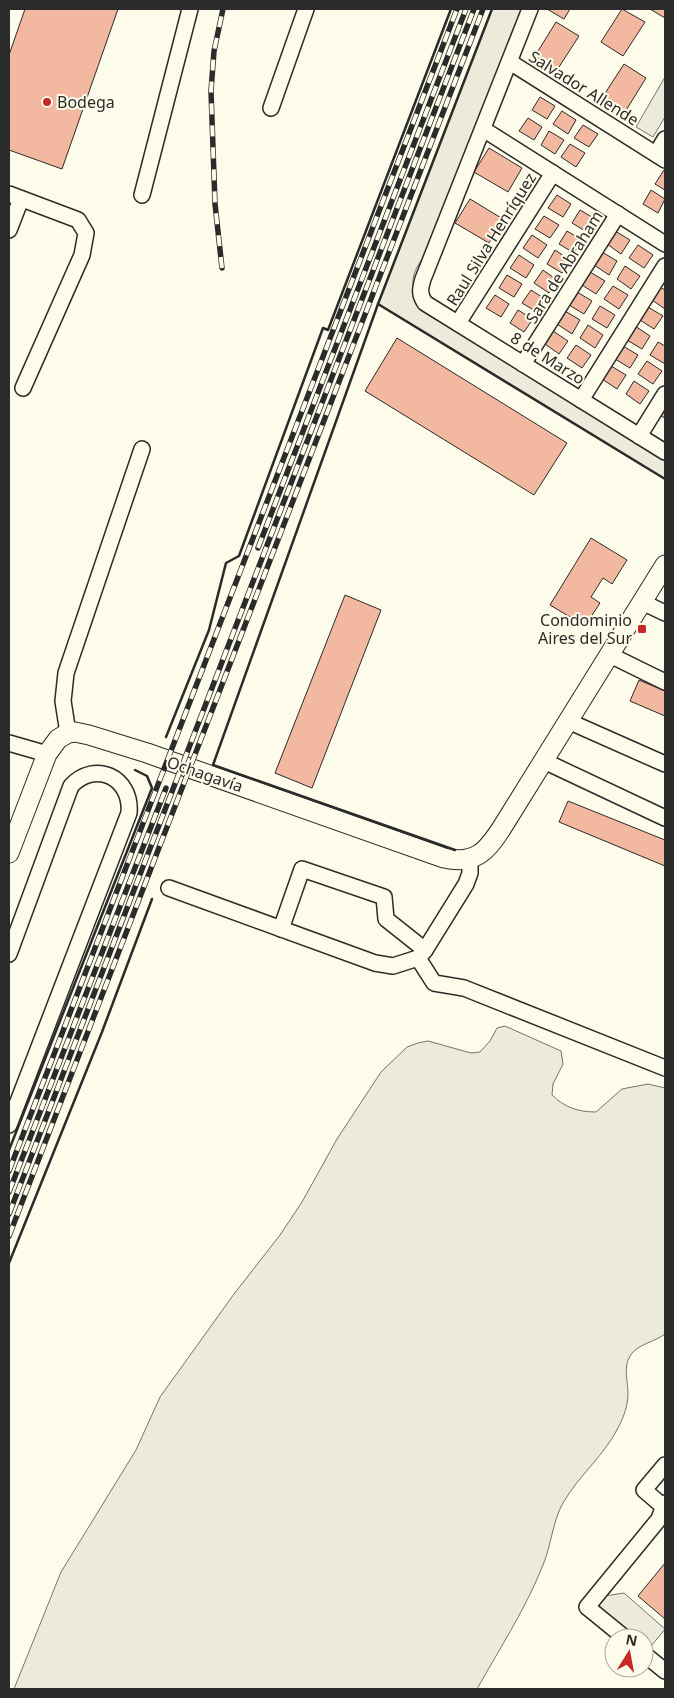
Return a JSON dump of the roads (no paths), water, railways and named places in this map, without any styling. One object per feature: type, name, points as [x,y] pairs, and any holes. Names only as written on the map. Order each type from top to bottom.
[{"type":"main road","points":[[470,858],[478,855],[490,846],[665,565]]},
{"type":"main road","points":[[9,853],[47,754],[54,742],[68,733]]},
{"type":"main road","name":"Ochagavía","points":[[68,733],[82,733],[147,753],[444,858],[461,860],[470,858]]},
{"type":"street","points":[[142,195],[190,9]]},
{"type":"street","points":[[271,108],[306,9]]},
{"type":"street","points":[[530,9],[483,129],[665,244]]},
{"type":"street","name":"Salvador Allende","points":[[510,62],[661,157]]},
{"type":"street","name":"8 de Marzo","points":[[483,129],[420,289],[421,297],[425,303],[665,452]]},
{"type":"street","points":[[661,157],[665,139]]},
{"type":"street","name":"Raul Silva Henríquez","points":[[458,323],[553,173]]},
{"type":"street","points":[[9,230],[15,197],[78,220],[86,233],[82,255],[22,388]]},
{"type":"street","name":"Sara de Abraham","points":[[524,364],[618,214]]},
{"type":"street","points":[[581,400],[665,266]]},
{"type":"street","points":[[639,436],[665,394]]},
{"type":"street","points":[[68,733],[63,712],[66,673],[142,449]]},
{"type":"street","points":[[642,602],[665,613]]},
{"type":"street","points":[[610,655],[665,682]]},
{"type":"street","points":[[568,721],[665,764]]},
{"type":"street","points":[[9,743],[47,754]]},
{"type":"street","points":[[544,761],[665,818]]},
{"type":"street","points":[[9,954],[71,786],[80,778],[94,774],[115,779],[126,790],[130,805],[129,813],[9,1124]]},
{"type":"street","points":[[169,888],[381,965],[400,965],[422,954],[466,884],[470,873],[470,858]]},
{"type":"street","points":[[281,929],[302,869],[384,896],[386,919],[422,954],[434,983],[464,988],[665,1068]]},
{"type":"street","points":[[613,1628],[587,1607],[659,1519],[664,1505],[644,1490],[665,1465]]},
{"type":"street","points":[[654,1663],[665,1672]]},
{"type":"railway","points":[[222,268],[215,204],[211,91],[214,51],[223,9]]},
{"type":"railway","points":[[9,1171],[457,9]]},
{"type":"railway","points":[[258,548],[466,9]]},
{"type":"railway","points":[[9,1214],[474,9]]},
{"type":"railway","points":[[9,1236],[483,9]]},
{"type":"railway","points":[[9,1192],[166,788]]},
{"type":"place","name":"Bodega","points":[[47,102]]},
{"type":"place","name":"Condominio Aires del Sur","points":[[642,629]]}]
